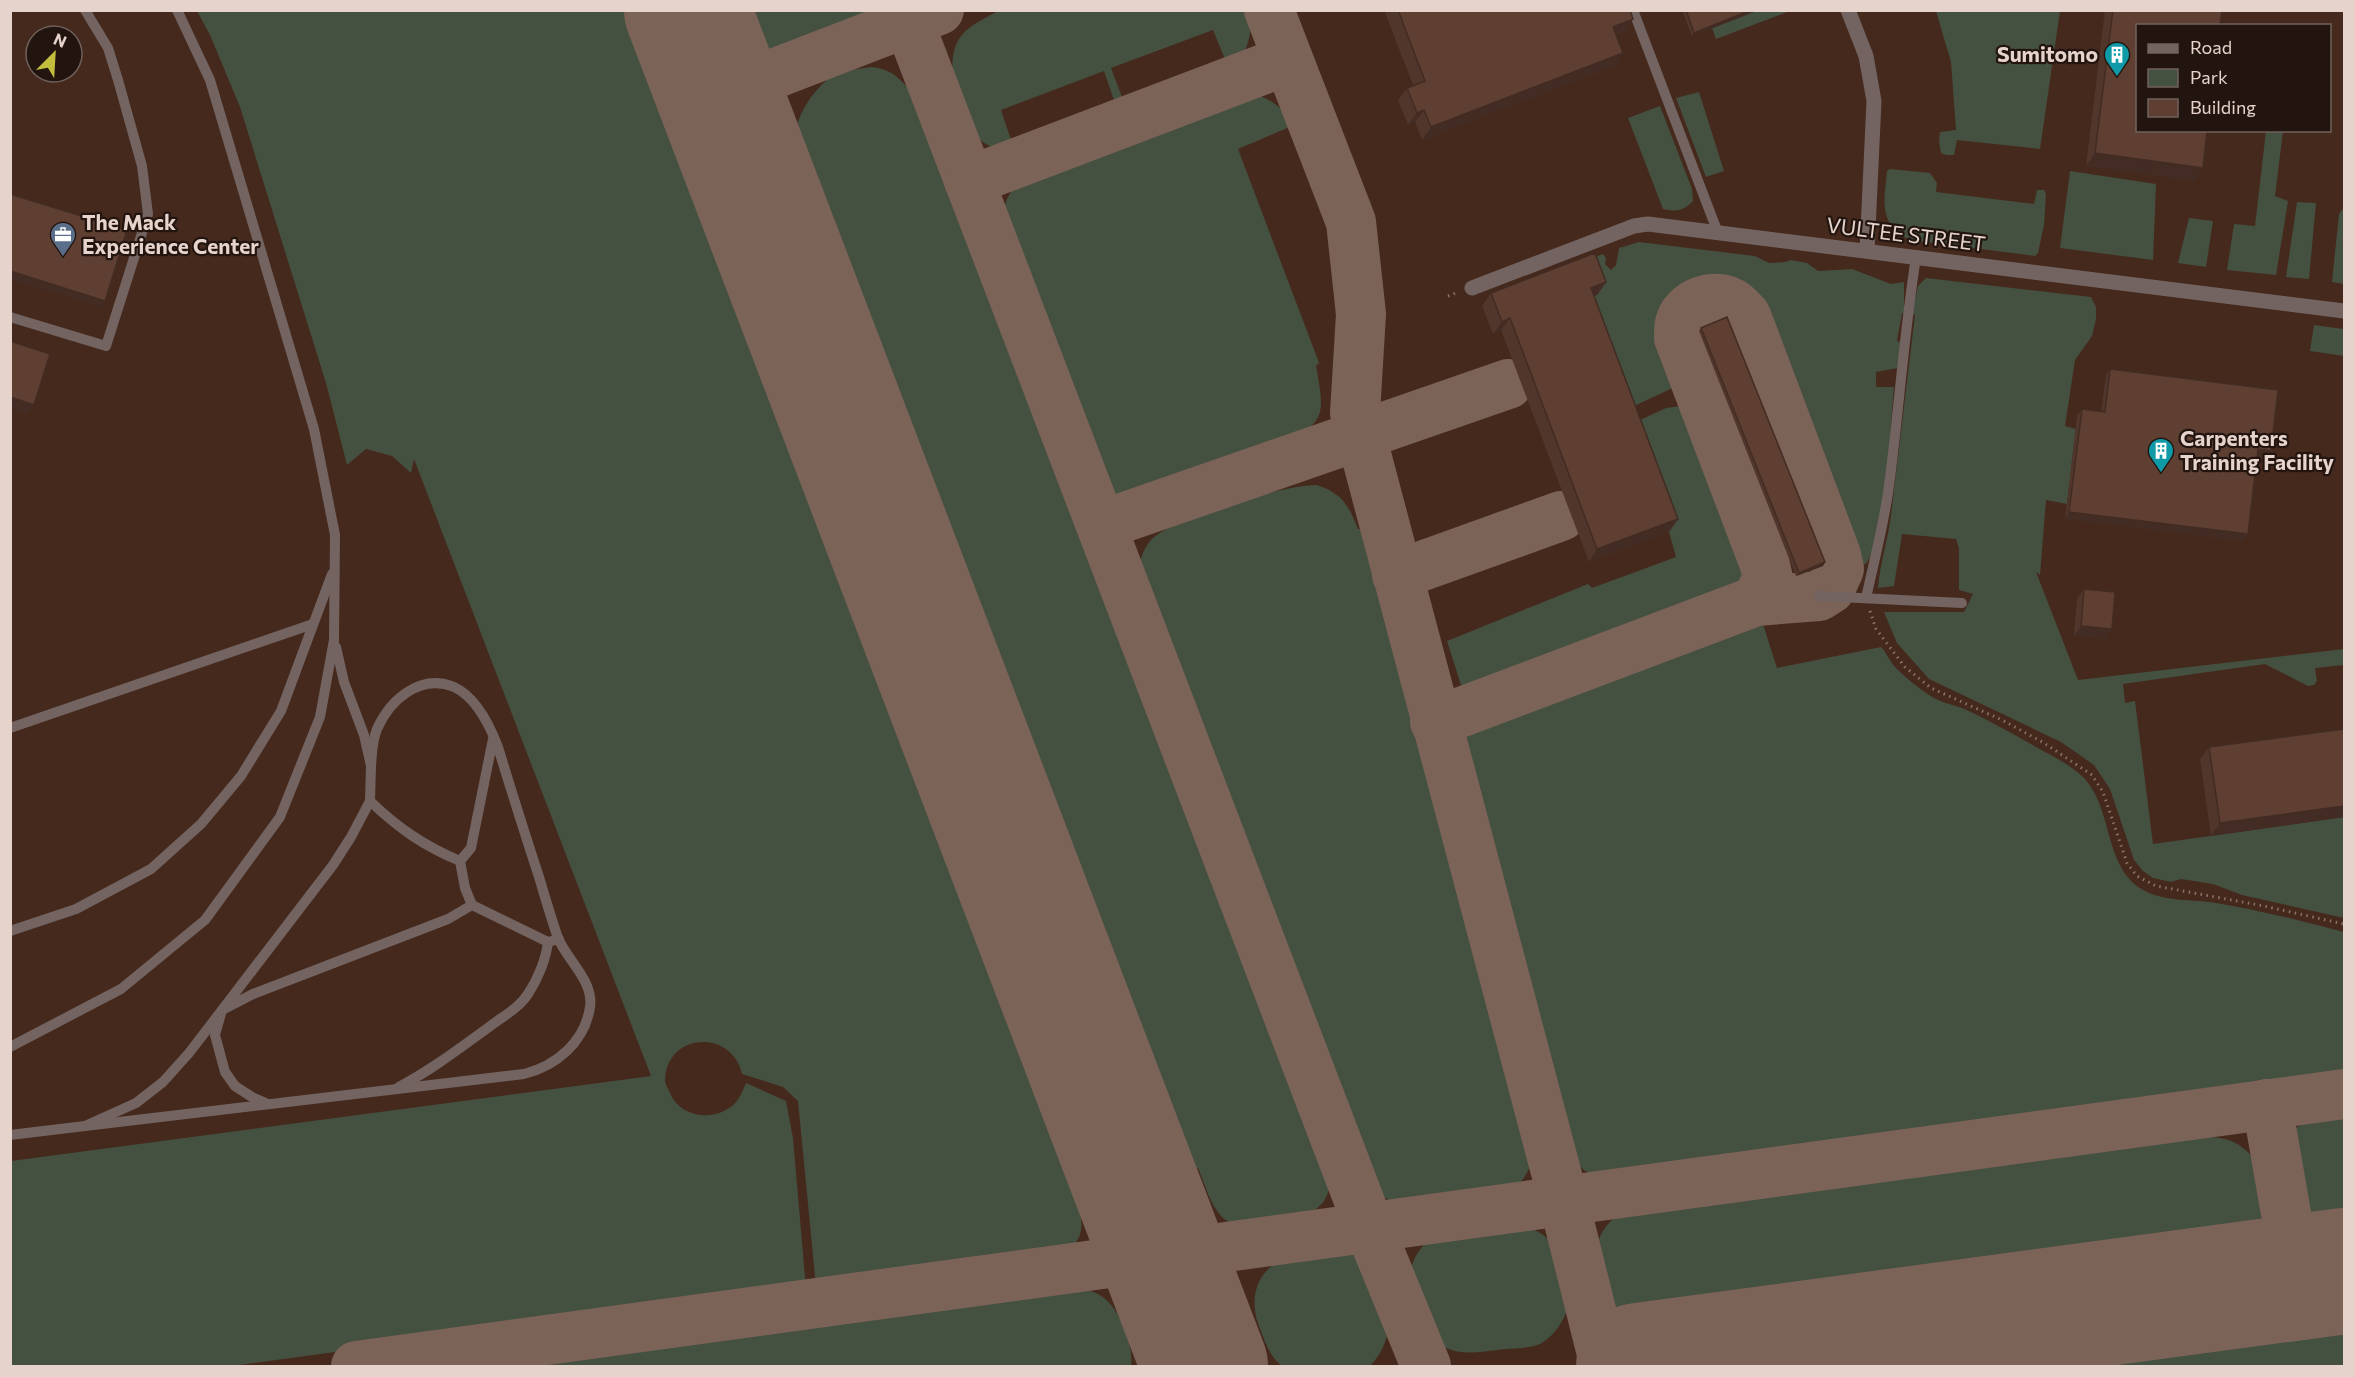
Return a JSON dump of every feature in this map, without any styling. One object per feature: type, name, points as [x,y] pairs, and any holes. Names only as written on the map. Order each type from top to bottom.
[{"type":"street","points":[[1848,10],[1866,56],[1874,101],[1867,251]]},
{"type":"street","name":"VULTEE STREET","points":[[1472,288],[1634,226],[1648,224],[2344,311]]},
{"type":"lane","points":[[10,317],[106,346],[148,214],[142,166],[118,80],[108,48],[85,10]]},
{"type":"lane","points":[[10,1047],[121,989],[205,920],[280,817],[321,717],[334,640],[335,535],[314,429],[210,80],[177,10]]},
{"type":"lane","points":[[1633,10],[1718,232]]},
{"type":"lane","points":[[1866,598],[1883,525],[1889,486],[1907,314],[1916,258]]},
{"type":"lane","points":[[10,931],[76,909],[151,869],[201,824],[241,776],[281,711],[335,565]]},
{"type":"lane","points":[[1819,596],[1962,603]]},
{"type":"lane","points":[[10,728],[313,624]]},
{"type":"lane","points":[[334,640],[344,682],[364,735],[371,766]]},
{"type":"lane","points":[[10,1135],[524,1074],[541,1069],[558,1059],[581,1033],[590,1005],[588,989],[553,940],[494,737],[491,729],[467,696],[454,687],[424,684],[409,689],[387,711],[376,731],[371,766],[370,801],[333,865],[189,1053],[164,1082],[136,1103],[85,1126]]},
{"type":"lane","points":[[460,861],[471,848],[494,737]]},
{"type":"lane","points":[[370,801],[394,824],[434,850],[460,861]]},
{"type":"lane","points":[[460,861],[465,888],[472,905],[553,940]]},
{"type":"lane","points":[[271,1105],[235,1086],[225,1072],[216,1035],[222,1010],[252,994],[448,919],[472,905]]},
{"type":"lane","points":[[392,1090],[443,1060],[513,1010],[528,995],[553,940]]},
{"type":"path","points":[[1866,598],[1876,629],[1905,666],[1931,688],[2002,720],[2044,743],[2092,775],[2103,792],[2127,863],[2137,876],[2156,886],[2344,924]]},
{"type":"green space","points":[[1248,10],[1250,34],[1248,43],[1240,57],[1227,64],[1213,30],[1111,68],[1125,105],[1117,109],[1104,71],[1001,110],[1013,146],[997,148],[982,142],[971,129],[955,93],[953,55],[958,41],[970,27],[998,11]]},
{"type":"green space","points":[[197,11],[651,11],[1109,1202],[1080,1213],[1082,1225],[1080,1234],[1068,1252],[816,1287],[798,1101],[783,1087],[742,1074],[736,1059],[726,1049],[714,1043],[701,1042],[688,1045],[676,1052],[668,1064],[665,1080],[675,1101],[688,1112],[706,1115],[724,1111],[737,1101],[746,1083],[786,1101],[793,1138],[806,1288],[232,1366],[11,1366],[11,1161],[651,1076],[414,459],[411,473],[392,456],[366,449],[347,465],[326,383],[240,107],[210,35]]},
{"type":"green space","points":[[720,11],[866,11],[860,21],[849,29],[780,57],[757,63],[739,60]]},
{"type":"green space","points":[[1754,11],[1790,11],[1716,39],[1712,28]]},
{"type":"green space","points":[[1936,11],[2060,11],[2040,149],[1957,140],[1954,155],[1941,153],[1940,132],[1956,130],[1951,62]]},
{"type":"green space","points":[[870,67],[891,73],[900,79],[914,96],[931,125],[1325,1151],[1330,1176],[1329,1189],[1324,1201],[1305,1216],[1260,1227],[1232,1223],[1222,1217],[1214,1207],[1198,1168],[1169,1180],[794,202],[791,163],[796,128],[802,113],[823,83],[839,70],[840,72]]},
{"type":"green space","points":[[1699,92],[1724,171],[1706,177],[1676,98]]},
{"type":"green space","points":[[1249,93],[1275,104],[1292,126],[1238,149],[1318,360],[1319,364],[1316,365],[1321,403],[1319,415],[1311,427],[1298,438],[1262,458],[1160,499],[1146,502],[1128,500],[1113,493],[1100,481],[1005,234],[1003,215],[1005,206],[1012,191],[1034,172]]},
{"type":"green space","points":[[1660,106],[1692,189],[1693,201],[1680,210],[1663,209],[1628,118]]},
{"type":"green space","points":[[2266,132],[2283,132],[2275,196],[2288,201],[2276,275],[2227,270],[2234,224],[2255,226]]},
{"type":"green space","points":[[1890,169],[1930,173],[1937,183],[1936,192],[2034,204],[2037,190],[2044,190],[2046,194],[2044,225],[2038,253],[2035,256],[1910,240],[1892,226],[1885,211],[1887,171]]},
{"type":"green space","points":[[2070,171],[2156,184],[2153,260],[2060,248]]},
{"type":"green space","points":[[2297,202],[2316,203],[2309,279],[2286,277]]},
{"type":"green space","points":[[2344,207],[2344,284],[2332,282],[2339,214]]},
{"type":"green space","points":[[2189,218],[2213,221],[2206,267],[2178,263]]},
{"type":"green space","points":[[1639,242],[1755,256],[1769,263],[1791,260],[1807,263],[1818,271],[1852,269],[1891,284],[1904,282],[1904,313],[1902,313],[1897,341],[1900,342],[1898,368],[1876,372],[1876,387],[1894,387],[1883,505],[1873,549],[1864,565],[1851,569],[1752,309],[1742,297],[1731,290],[1709,288],[1660,307],[1689,386],[1675,387],[1634,406],[1582,300],[1585,261],[1603,254],[1606,258],[1605,264],[1611,270],[1616,265],[1619,248]]},
{"type":"green space","points":[[1926,278],[2091,297],[2096,307],[2092,336],[2075,360],[2065,426],[2076,429],[2067,504],[2046,500],[2040,575],[2036,572],[2078,680],[2344,649],[2344,665],[2315,668],[2317,681],[2314,685],[2308,686],[2265,664],[2123,684],[2125,703],[2135,701],[2153,844],[2344,817],[2344,918],[2242,895],[2213,884],[2181,879],[2171,882],[2153,878],[2134,860],[2110,789],[2094,765],[2061,742],[1929,679],[1897,643],[1884,612],[1964,612],[1973,594],[1959,590],[1959,548],[1956,539],[1902,534],[1894,586],[1878,588],[1891,515],[1915,315],[1912,314],[1918,286]]},
{"type":"green space","points":[[2314,325],[2344,329],[2344,356],[2310,351]]},
{"type":"green space","points":[[1696,404],[1753,551],[1752,567],[1741,588],[1729,599],[1485,692],[1474,693],[1466,690],[1461,685],[1447,641],[1588,584],[1592,588],[1676,557],[1629,425],[1666,408]]},
{"type":"green space","points":[[1317,485],[1339,496],[1348,507],[1358,529],[1364,529],[1407,700],[1412,703],[1534,1155],[1519,1184],[1491,1195],[1432,1203],[1399,1203],[1384,1197],[1371,1182],[1140,584],[1139,572],[1144,550],[1151,540],[1163,531],[1181,522],[1256,496]]},
{"type":"green space","points":[[1760,615],[1777,668],[1881,647],[1900,672],[1931,696],[1991,722],[2074,769],[2094,791],[2122,869],[2145,891],[2171,899],[2248,909],[2344,932],[2344,1079],[1603,1181],[1584,1170],[1569,1156],[1460,753],[1471,728],[1481,721]]},
{"type":"green space","points":[[2344,1113],[2344,1236],[2315,1237],[2306,1223],[2294,1130],[2306,1120]]},
{"type":"green space","points":[[2171,1137],[2225,1139],[2239,1145],[2250,1155],[2259,1167],[2266,1195],[2264,1210],[2258,1224],[2248,1236],[2227,1247],[2186,1257],[1651,1330],[1631,1325],[1621,1319],[1606,1294],[1600,1273],[1599,1239],[1613,1220],[1627,1211]]},
{"type":"green space","points":[[1520,1224],[1537,1231],[1550,1240],[1561,1261],[1569,1301],[1565,1316],[1557,1329],[1540,1344],[1525,1348],[1461,1352],[1437,1343],[1430,1336],[1411,1285],[1412,1265],[1419,1251],[1438,1236]]},
{"type":"green space","points":[[1338,1249],[1364,1261],[1377,1281],[1389,1316],[1389,1329],[1378,1357],[1369,1366],[1282,1366],[1268,1348],[1259,1326],[1255,1305],[1258,1285],[1268,1269],[1287,1258]]},
{"type":"green space","points":[[1079,1287],[1101,1296],[1116,1311],[1128,1340],[1131,1366],[485,1366]]},
{"type":"green space","points":[[2344,1300],[2344,1366],[1857,1366]]},
{"type":"building","points":[[1398,10],[1630,10],[1633,19],[1613,27],[1623,53],[1431,127],[1424,110],[1417,113],[1407,88],[1425,81]]},
{"type":"building","points":[[1686,10],[1751,10],[1694,33]]},
{"type":"building","name":"Sumitomo","points":[[2113,10],[2222,10],[2220,24],[2136,24],[2136,132],[2207,132],[2203,168],[2095,153]]},
{"type":"building","name":"The Mack Experience Center","points":[[10,194],[127,230],[105,301],[10,271]]},
{"type":"building","points":[[1595,253],[1606,282],[1591,288],[1678,519],[1597,549],[1510,318],[1502,322],[1491,293]]},
{"type":"building","points":[[1727,317],[1825,562],[1799,573],[1701,328]]},
{"type":"building","points":[[10,341],[50,354],[34,405],[10,397]]},
{"type":"building","name":"Carpenters Training Facility","points":[[2110,369],[2278,390],[2271,451],[2258,449],[2248,534],[2069,512],[2082,409],[2105,412]]},
{"type":"building","points":[[2084,589],[2115,592],[2112,629],[2081,626]]},
{"type":"building","points":[[2344,729],[2344,806],[2220,823],[2209,747]]},
{"type":"taxiway","points":[[904,10],[1370,1229],[1426,1366]]},
{"type":"taxiway","points":[[719,95],[939,10]]},
{"type":"taxiway","points":[[1269,10],[1351,222],[1361,314],[1355,413],[1564,1202],[1605,1366]]},
{"type":"taxiway","points":[[969,181],[1288,60]]},
{"type":"taxiway","points":[[1435,722],[1756,601],[1819,596],[1830,589],[1839,569],[1836,555],[1746,316],[1732,303],[1709,299],[1694,305],[1683,316],[1679,338],[1765,565],[1768,579],[1756,601]]},
{"type":"taxiway","points":[[1102,525],[1508,384]]},
{"type":"taxiway","points":[[1397,575],[1561,516]]},
{"type":"taxiway","points":[[356,1366],[2344,1094]]},
{"type":"taxiway","points":[[2267,1104],[2297,1277]]},
{"type":"runway","points":[[687,10],[1205,1366]]},
{"type":"runway","points":[[1639,1366],[2344,1271]]},
{"type":"place","name":"Sumitomo","points":[[2117,78]]},
{"type":"place","name":"The Mack Experience Center","points":[[63,258]]},
{"type":"place","name":"Carpenters Training Facility","points":[[2161,474]]}]
